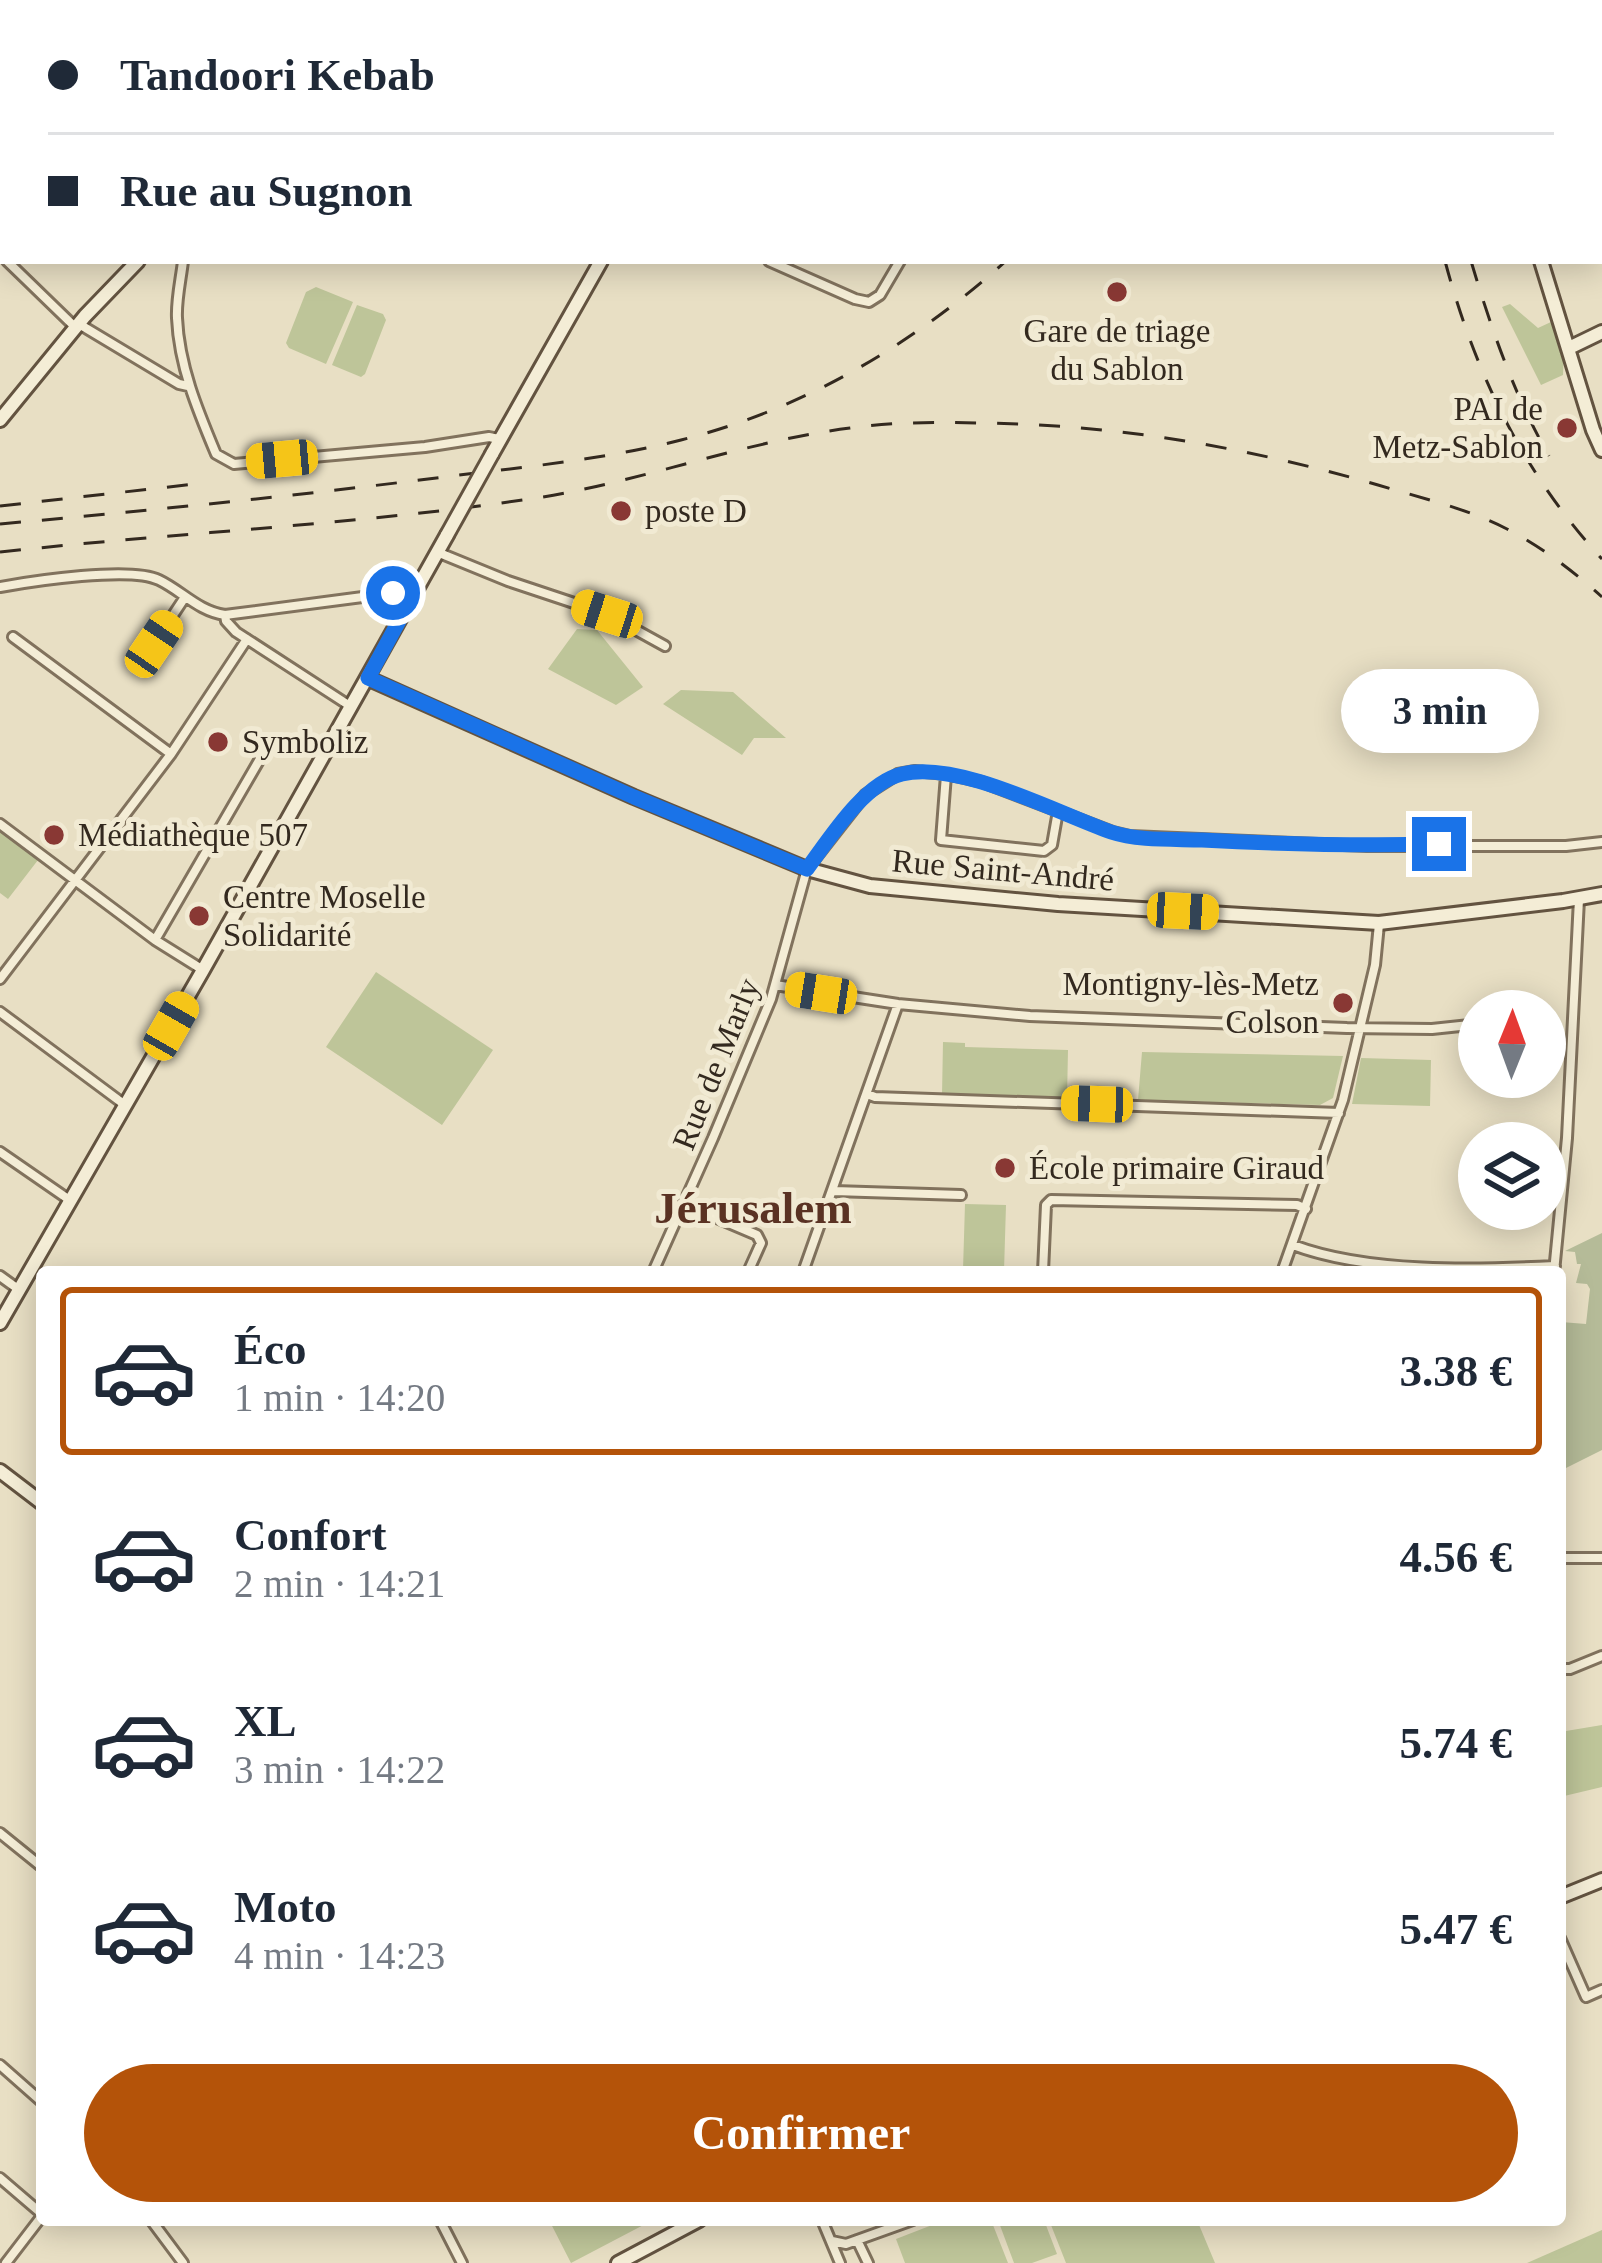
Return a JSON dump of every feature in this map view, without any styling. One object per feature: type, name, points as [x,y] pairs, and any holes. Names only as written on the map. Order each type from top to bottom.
[{"type":"street","points":[[11,264],[78,326],[188,386]]},
{"type":"street","points":[[0,420],[134,264]]},
{"type":"street","points":[[183,264],[177,317],[188,386],[216,454],[234,464],[489,437],[500,440]]},
{"type":"street","points":[[0,1323],[599,264]]},
{"type":"street","points":[[776,264],[869,302],[880,295],[899,264]]},
{"type":"street","points":[[1542,264],[1602,450]]},
{"type":"street","points":[[1569,348],[1602,332]]},
{"type":"street","points":[[437,553],[607,614],[664,646]]},
{"type":"street","points":[[0,587],[141,575],[161,580],[207,610],[225,615],[393,593],[411,599]]},
{"type":"street","points":[[154,644],[185,597]]},
{"type":"street","points":[[225,615],[229,626],[351,707]]},
{"type":"street","points":[[13,637],[171,754]]},
{"type":"street","points":[[0,979],[171,754],[247,639]]},
{"type":"street","name":"Rue Saint-André","points":[[368,678],[807,869],[870,886],[1058,904],[1379,922],[1602,894]]},
{"type":"street","points":[[155,940],[264,752]]},
{"type":"street","points":[[807,869],[876,787],[898,774],[915,771],[982,782],[1121,835],[1367,846],[1602,842]]},
{"type":"street","points":[[946,774],[941,840],[1048,850],[1058,811]]},
{"type":"street","points":[[0,824],[202,970]]},
{"type":"street","name":"Rue de Marly","points":[[656,1266],[775,985],[807,869]]},
{"type":"street","points":[[1554,1266],[1567,1138],[1579,899]]},
{"type":"street","points":[[1284,1266],[1339,1113],[1375,965],[1379,922]]},
{"type":"street","points":[[775,985],[898,1004],[1030,1016],[1360,1028],[1458,1026]]},
{"type":"street","points":[[805,1266],[898,1004]]},
{"type":"street","points":[[0,1012],[125,1106]]},
{"type":"street","points":[[868,1094],[1339,1113]]},
{"type":"street","points":[[0,1152],[71,1201]]},
{"type":"street","points":[[833,1191],[962,1195]]},
{"type":"street","points":[[1043,1266],[1048,1202],[1306,1208]]},
{"type":"street","points":[[684,1204],[757,1235],[761,1243],[751,1266]]},
{"type":"street","points":[[1293,1245],[1380,1264],[1442,1266]]},
{"type":"street","points":[[0,1276],[19,1290]]},
{"type":"street","points":[[0,1471],[36,1498]]},
{"type":"street","points":[[1566,1558],[1602,1558]]},
{"type":"street","points":[[1566,1669],[1602,1656]]},
{"type":"street","points":[[0,1833],[36,1862]]},
{"type":"street","points":[[1566,1895],[1602,1880]]},
{"type":"street","points":[[1566,1952],[1586,1997],[1602,1990]]},
{"type":"street","points":[[0,2065],[36,2097]]},
{"type":"street","points":[[0,2178],[36,2210]]},
{"type":"street","points":[[6,2263],[36,2223]]},
{"type":"street","points":[[155,2226],[183,2263]]},
{"type":"street","points":[[443,2226],[462,2263]]},
{"type":"street","points":[[618,2263],[688,2226]]},
{"type":"street","points":[[825,2226],[840,2263]]},
{"type":"street","points":[[832,2241],[846,2244],[896,2226]]},
{"type":"street","points":[[857,2240],[868,2263]]},
{"type":"green space","points":[[316,287],[353,302],[326,364],[286,343],[306,292]]},
{"type":"green space","points":[[1510,304],[1538,328],[1551,322],[1564,350],[1563,375],[1541,385],[1502,307]]},
{"type":"green space","points":[[357,305],[383,314],[386,320],[361,377],[332,365]]},
{"type":"green space","points":[[577,629],[597,630],[643,687],[616,705],[548,669]]},
{"type":"green space","points":[[681,690],[733,692],[786,738],[754,738],[742,755],[663,704]]},
{"type":"green space","points":[[0,831],[38,860],[8,899],[0,893]]},
{"type":"green space","points":[[376,972],[493,1050],[442,1125],[326,1047]]},
{"type":"green space","points":[[943,1042],[1068,1050],[1067,1098],[942,1095]]},
{"type":"green space","points":[[1142,1052],[1343,1056],[1333,1098],[1320,1105],[1138,1100]]},
{"type":"green space","points":[[1361,1058],[1431,1060],[1430,1106],[1352,1104]]},
{"type":"green space","points":[[965,1204],[1006,1205],[1004,1266],[963,1266]]},
{"type":"green space","points":[[1602,1233],[1602,1450],[1566,1468],[1566,1322],[1586,1324],[1590,1289],[1576,1283],[1581,1264],[1575,1252],[1565,1251]]},
{"type":"green space","points":[[1602,1725],[1602,1787],[1566,1796],[1566,1731]]},
{"type":"green space","points":[[552,2226],[642,2226],[571,2263]]},
{"type":"green space","points":[[930,2226],[993,2226],[1008,2263],[905,2263],[896,2239]]},
{"type":"green space","points":[[1000,2226],[1046,2226],[1057,2254],[1032,2263],[1014,2263]]},
{"type":"green space","points":[[1051,2226],[1200,2226],[1215,2263],[1066,2263]]},
{"type":"green space","points":[[1602,2230],[1602,2263],[1527,2263]]},
{"type":"railway","points":[[0,524],[523,467],[681,440],[770,411],[854,370],[933,320],[1003,264]]},
{"type":"railway","points":[[1446,264],[1471,343],[1505,420],[1548,492],[1602,559]]},
{"type":"railway","points":[[1472,264],[1504,361],[1549,456]]},
{"type":"railway","points":[[0,552],[523,500],[809,434],[866,426],[1028,424],[1230,449],[1443,504],[1520,536],[1602,597]]},
{"type":"railway","points":[[0,506],[204,483]]},
{"type":"place","name":"Gare de triage du Sablon","points":[[1117,292]]},
{"type":"place","name":"PAI de Metz-Sablon","points":[[1567,428]]},
{"type":"place","name":"poste D","points":[[621,511]]},
{"type":"place","name":"Symboliz","points":[[218,742]]},
{"type":"place","name":"Médiathèque 507","points":[[54,835]]},
{"type":"place","name":"Centre Moselle Solidarité","points":[[199,916]]},
{"type":"place","name":"Montigny-lès-Metz Colson","points":[[1343,1003]]},
{"type":"place","name":"École primaire Giraud","points":[[1005,1168]]},
{"type":"district","name":"Jérusalem","points":[[753,1208]]},
{"type":"route","points":[[393,593],[411,599],[368,678],[807,869],[866,796],[888,778],[915,771],[982,782],[1121,835],[1280,844],[1439,844]]}]
